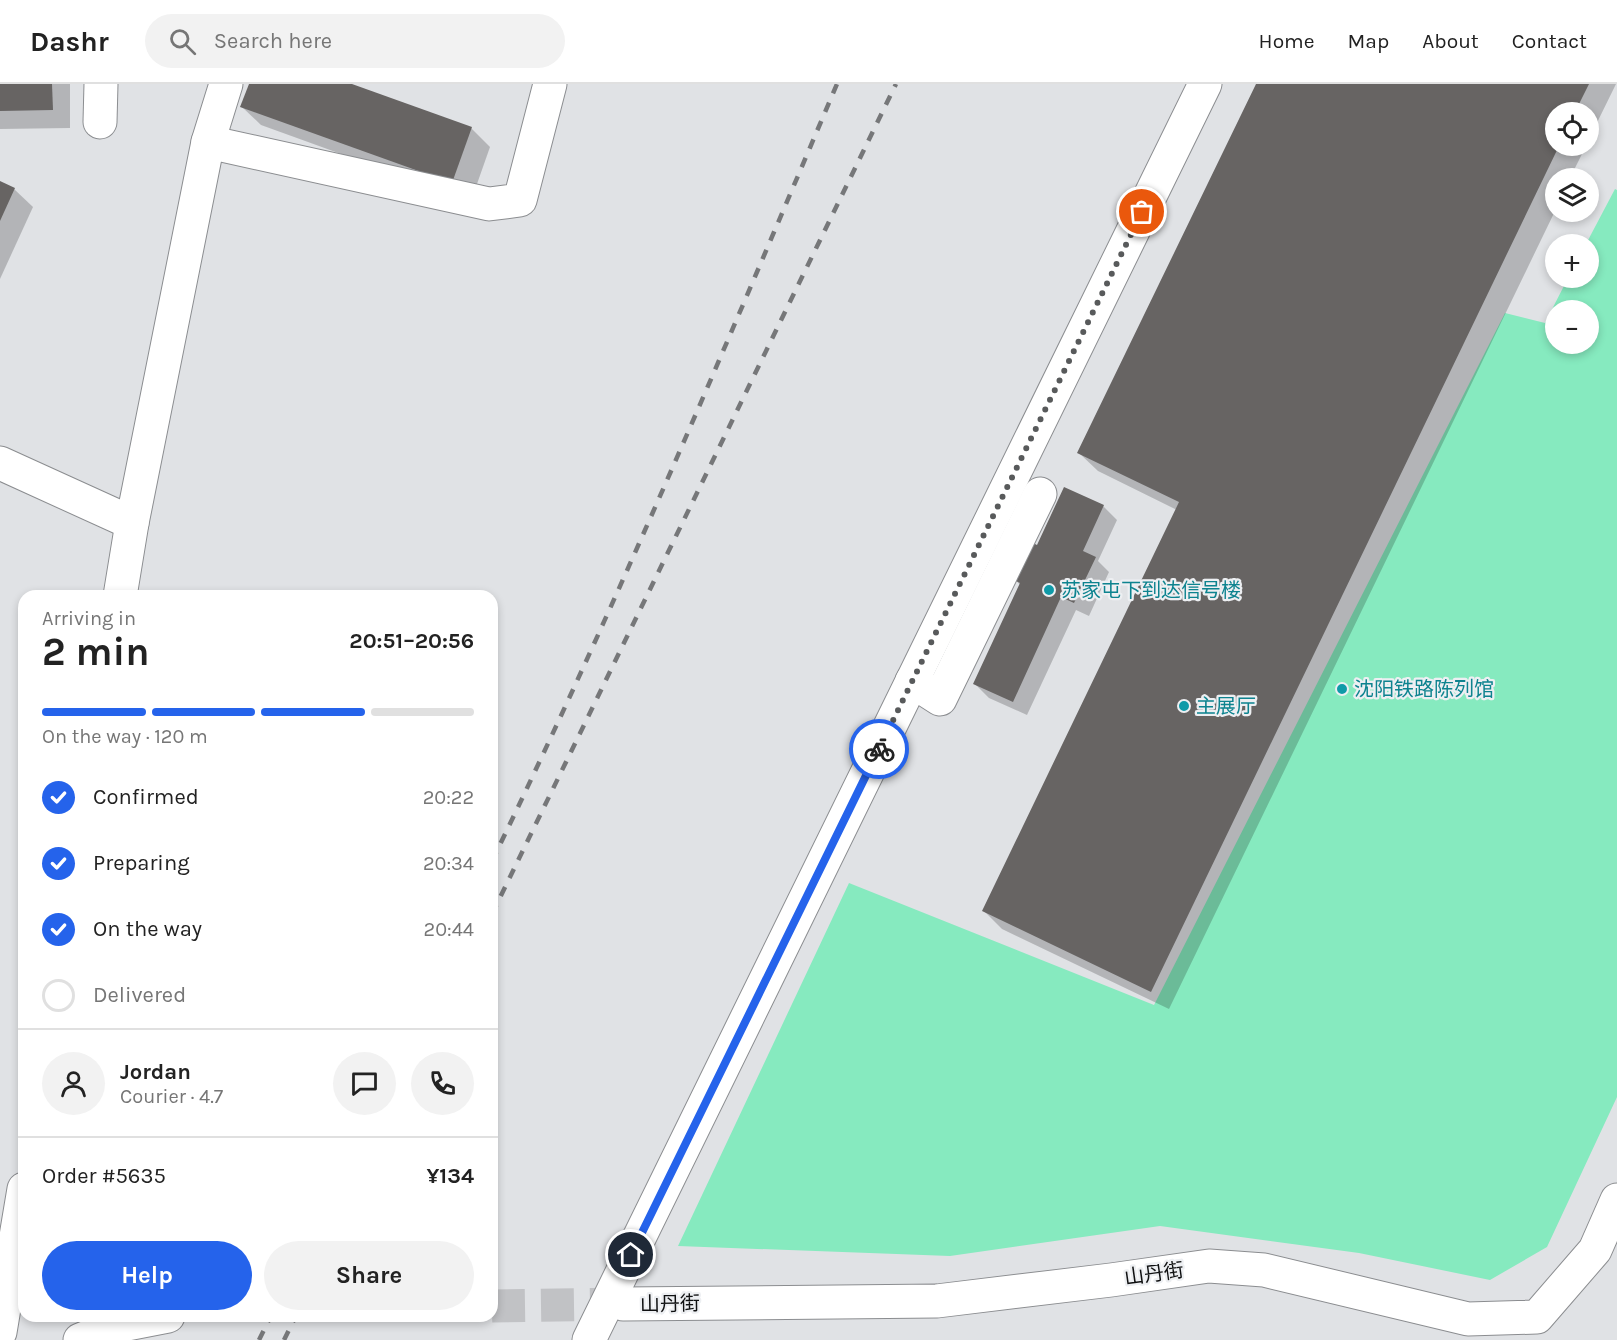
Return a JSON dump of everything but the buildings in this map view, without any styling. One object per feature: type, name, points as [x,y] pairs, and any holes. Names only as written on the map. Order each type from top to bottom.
[{"type":"street","points":[[100,122],[101,84]]},
{"type":"street","points":[[121,590],[132,523],[208,142],[226,84]]},
{"type":"street","points":[[208,142],[489,204],[520,200],[550,84]]},
{"type":"street","points":[[589,1340],[1205,84]]},
{"type":"street","points":[[0,463],[132,523]]},
{"type":"street","points":[[912,681],[940,699],[1040,494]]},
{"type":"street","points":[[996,511],[1024,526]]},
{"type":"street","name":"山丹街","points":[[623,1304],[937,1301],[1209,1266],[1264,1270],[1468,1319],[1537,1317],[1594,1250],[1617,1200]]},
{"type":"street","points":[[0,1332],[18,1225]]},
{"type":"street","points":[[1468,1319],[1492,1340]]},
{"type":"street","points":[[80,1340],[112,1327],[137,1322]]},
{"type":"green space","points":[[1615,189],[1617,190],[1617,1097],[1547,1247],[1490,1280],[1359,1253],[1160,1226],[950,1256],[678,1246],[849,883],[1154,1005],[1505,313],[1545,323],[1545,354],[1599,354],[1599,300],[1557,300],[1563,288],[1599,288],[1599,234],[1591,234]]},
{"type":"tunnel","points":[[498,1306],[623,1304]]},
{"type":"railway","points":[[498,848],[583,669],[712,377],[837,84]]},
{"type":"railway","points":[[498,902],[896,84]]},
{"type":"railway","points":[[259,1340],[268,1322]]},
{"type":"railway","points":[[284,1340],[293,1322]]},
{"type":"way so far","points":[[879,749],[1142,212]]},
{"type":"place","name":"苏家屯下到达信号楼","points":[[1049,590]]},
{"type":"place","name":"沈阳铁路陈列馆","points":[[1342,689]]},
{"type":"place","name":"主展厅","points":[[1184,706]]},
{"type":"route","points":[[631,1255],[879,749]]}]
